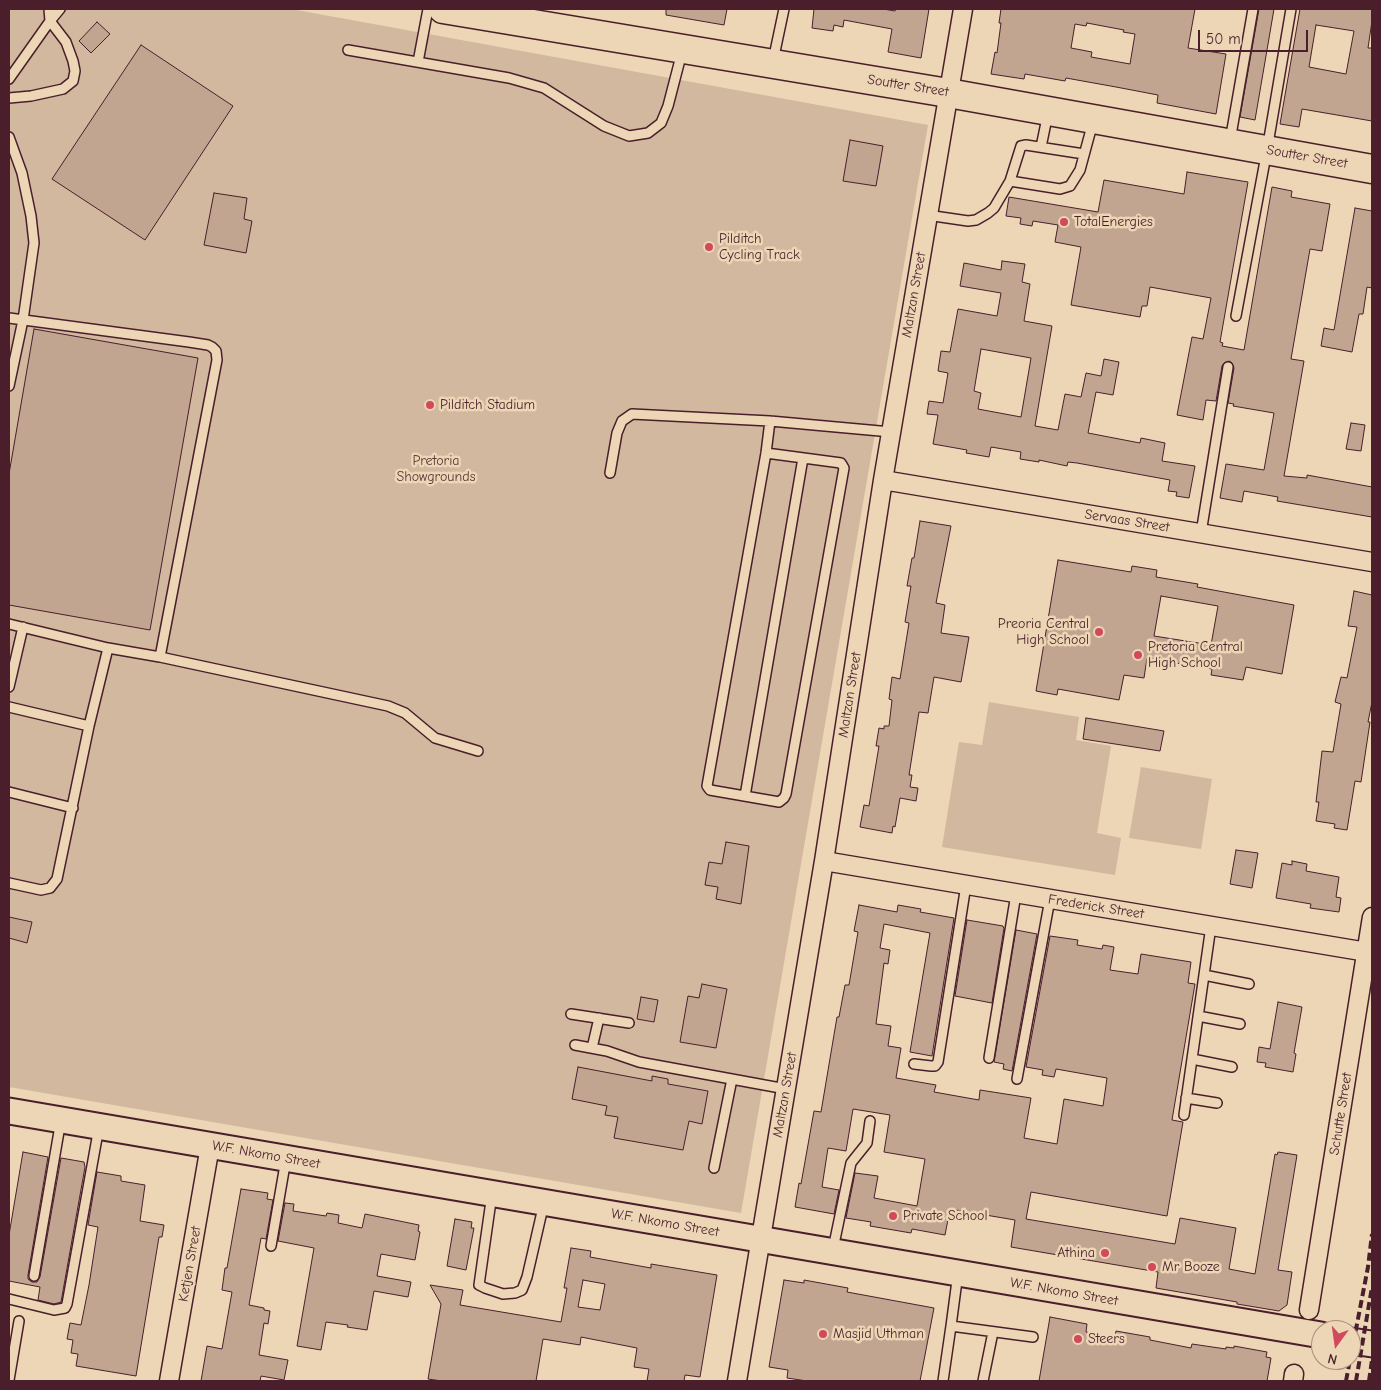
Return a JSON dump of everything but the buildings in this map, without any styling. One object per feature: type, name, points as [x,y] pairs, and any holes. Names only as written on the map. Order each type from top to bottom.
[{"type":"main road","name":"Soutter Street","points":[[443,9],[948,93],[1372,169]]},
{"type":"main road","name":"W.F. Nkomo Street","points":[[9,1111],[1311,1333]]},
{"type":"street","name":"Maltzan Street","points":[[737,1381],[824,862],[883,480],[963,9]]},
{"type":"street","name":"Servaas Street","points":[[883,480],[1372,562]]},
{"type":"street","name":"Frederick Street","points":[[824,862],[1367,952]]},
{"type":"street","name":"Schutte Street","points":[[1309,1310],[1372,917]]},
{"type":"street","name":"Ketjen Street","points":[[169,1381],[210,1146]]},
{"type":"lane","points":[[9,98],[31,96],[63,89],[73,81],[75,71],[73,61],[66,42],[50,21],[49,9]]},
{"type":"lane","points":[[9,79],[60,9]]},
{"type":"lane","points":[[418,62],[428,9]]},
{"type":"lane","points":[[773,64],[784,9]]},
{"type":"lane","points":[[1230,143],[1253,9]]},
{"type":"lane","points":[[1236,316],[1291,9]]},
{"type":"lane","points":[[348,50],[509,78],[544,88],[604,126],[630,136],[648,133],[661,123],[668,106],[682,49]]},
{"type":"lane","points":[[1041,147],[1048,111]]},
{"type":"lane","points":[[1010,182],[1060,189],[1070,186],[1080,170],[1094,119]]},
{"type":"lane","points":[[9,137],[22,173],[34,242],[22,320],[9,386]]},
{"type":"lane","points":[[928,215],[968,221],[976,220],[988,213],[994,208],[1010,182],[1021,146],[1026,145],[1084,154]]},
{"type":"lane","points":[[9,318],[208,345],[216,351],[217,360],[160,657]]},
{"type":"lane","points":[[1201,533],[1228,368]]},
{"type":"lane","points":[[610,473],[617,433],[622,422],[632,414],[770,421],[891,432]]},
{"type":"lane","points":[[766,453],[841,463],[844,468],[844,477],[786,794],[779,802],[710,790],[707,786],[766,453],[770,421]]},
{"type":"lane","points":[[745,796],[803,458]]},
{"type":"lane","points":[[9,624],[108,648],[160,657],[388,706],[405,713],[435,738],[478,751]]},
{"type":"lane","points":[[9,687],[23,627]]},
{"type":"lane","points":[[9,883],[41,890],[50,888],[58,879],[89,726],[108,648]]},
{"type":"lane","points":[[9,708],[89,726]]},
{"type":"lane","points":[[9,792],[73,808]]},
{"type":"lane","points":[[914,1064],[935,1066],[938,1062],[966,885]]},
{"type":"lane","points":[[989,1058],[1016,894]]},
{"type":"lane","points":[[1017,1079],[1050,899]]},
{"type":"lane","points":[[1184,1115],[1210,926]]},
{"type":"lane","points":[[1204,975],[1249,984]]},
{"type":"lane","points":[[571,1014],[629,1023]]},
{"type":"lane","points":[[1198,1016],[1240,1024]]},
{"type":"lane","points":[[592,1048],[599,1018]]},
{"type":"lane","points":[[574,1045],[607,1051],[639,1062],[786,1089]]},
{"type":"lane","points":[[1192,1059],[1232,1067]]},
{"type":"lane","points":[[714,1168],[732,1079]]},
{"type":"lane","points":[[1186,1098],[1217,1103]]},
{"type":"lane","points":[[34,1276],[61,1120]]},
{"type":"lane","points":[[833,1252],[851,1163],[867,1143],[870,1121]]},
{"type":"lane","points":[[9,1299],[54,1310],[65,1308],[98,1127]]},
{"type":"lane","points":[[271,1246],[286,1159]]},
{"type":"lane","points":[[492,1194],[479,1284],[484,1288],[503,1294],[522,1290],[527,1278],[544,1202]]},
{"type":"lane","points":[[943,1381],[958,1273]]},
{"type":"lane","points":[[9,1380],[19,1321]]},
{"type":"lane","points":[[952,1326],[1033,1337]]},
{"type":"lane","points":[[983,1381],[992,1332]]},
{"type":"green space","name":"Pretoria Showgrounds","points":[[9,9],[291,9],[928,125],[741,1213],[9,1087]]},
{"type":"green space","points":[[989,702],[1079,717],[1076,740],[1111,746],[1097,833],[1121,838],[1115,875],[942,847],[959,742],[982,745]]},
{"type":"green space","points":[[1141,767],[1212,779],[1201,849],[1129,838]]},
{"type":"railway","points":[[1358,1320],[1372,1234]]},
{"type":"railway","points":[[1356,1381],[1372,1287]]},
{"type":"railway","points":[[1369,1381],[1372,1360]]},
{"type":"railway","points":[[1346,1381],[1348,1370]]},
{"type":"place","name":"TotalEnergies","points":[[1064,222]]},
{"type":"place","name":"Pilditch Cycling Track","points":[[709,247]]},
{"type":"place","name":"Pilditch Stadium","points":[[430,405]]},
{"type":"place","name":"Preoria Central High School","points":[[1099,632]]},
{"type":"place","name":"Pretoria Central High School","points":[[1138,655]]},
{"type":"place","name":"Private School","points":[[893,1216]]},
{"type":"place","name":"Athina","points":[[1105,1253]]},
{"type":"place","name":"Mr Booze","points":[[1152,1267]]},
{"type":"place","name":"Masjid Uthman","points":[[823,1334]]},
{"type":"place","name":"Steers","points":[[1078,1339]]}]
